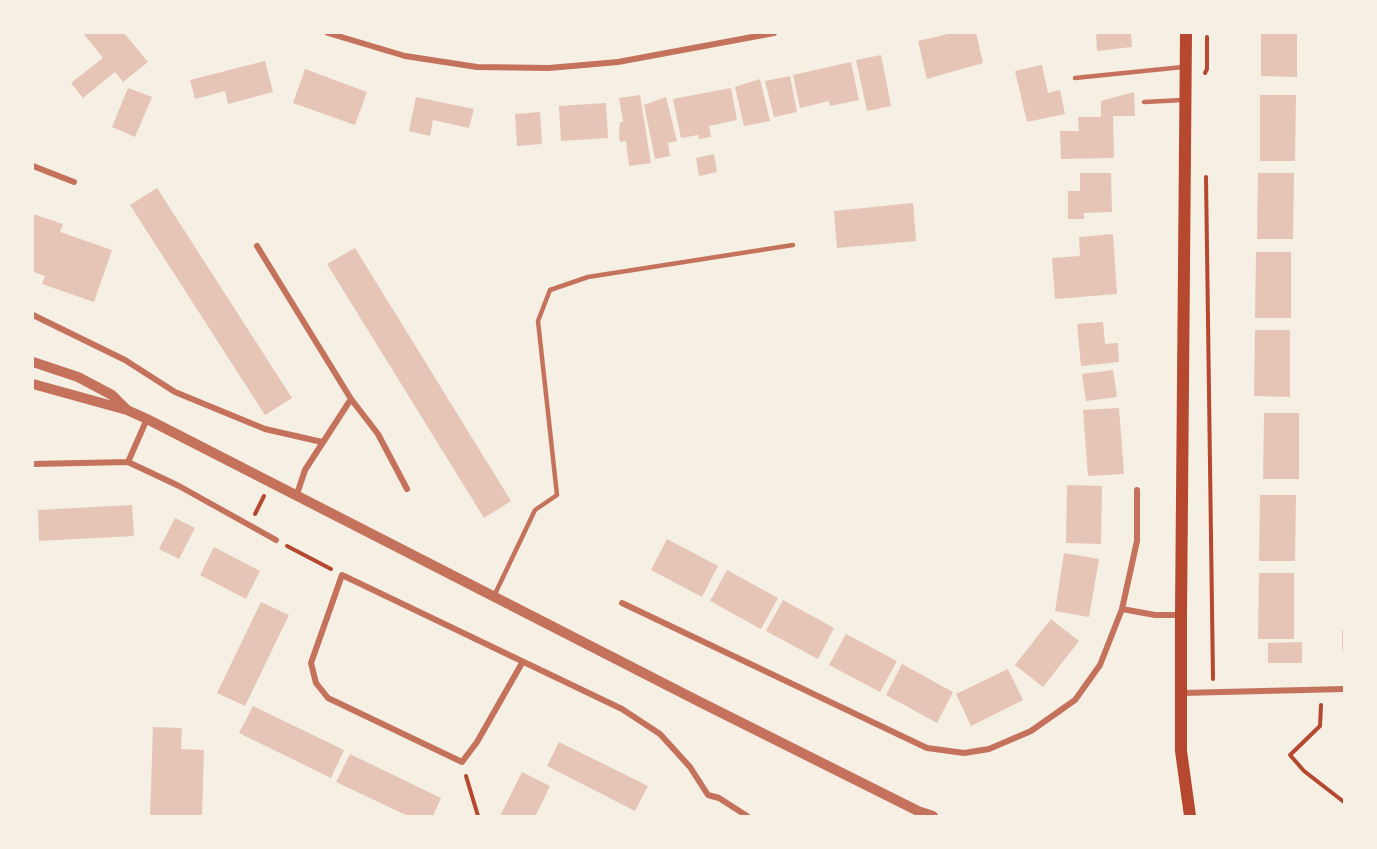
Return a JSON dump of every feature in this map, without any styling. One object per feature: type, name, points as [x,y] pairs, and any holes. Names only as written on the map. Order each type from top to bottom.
[{"type":"main road","points":[[1186,33],[1180,615],[1181,751],[1190,816]]},
{"type":"street","points":[[328,33],[405,56],[477,67],[549,68],[618,63],[774,33]]},
{"type":"street","points":[[33,166],[74,182]]},
{"type":"street","points":[[257,246],[351,399],[378,434],[407,489]]},
{"type":"street","points":[[33,315],[125,360],[175,392],[266,429],[322,442]]},
{"type":"street","points":[[33,362],[78,377],[112,395],[127,410]]},
{"type":"street","points":[[33,384],[127,410],[147,419],[918,811],[933,816]]},
{"type":"street","points":[[297,494],[305,470],[351,399]]},
{"type":"street","points":[[128,462],[147,419]]},
{"type":"street","points":[[33,464],[128,462],[276,540]]},
{"type":"street","points":[[622,603],[927,748],[964,753],[990,749],[1030,731],[1075,700],[1100,666],[1122,609],[1137,541],[1137,490]]},
{"type":"street","points":[[522,663],[477,742],[462,762],[328,698],[316,683],[311,663],[342,575],[621,709],[660,734],[690,767],[708,795],[719,798],[747,816]]},
{"type":"street","points":[[1122,609],[1155,615],[1180,615]]},
{"type":"street","points":[[1181,693],[1344,689]]},
{"type":"lane","points":[[1075,78],[1186,67]]},
{"type":"lane","points":[[1144,102],[1186,100]]},
{"type":"lane","points":[[494,596],[535,510],[557,495],[538,321],[550,290],[588,277],[793,245]]},
{"type":"path","points":[[1205,82],[1208,69],[1206,33]]},
{"type":"path","points":[[1206,171],[1213,693]]},
{"type":"path","points":[[249,525],[272,481]]},
{"type":"path","points":[[276,540],[342,575]]},
{"type":"path","points":[[1321,690],[1320,726],[1290,755],[1304,771],[1344,802]]},
{"type":"path","points":[[462,762],[478,816]]},
{"type":"building","points":[[83,33],[124,33],[148,62],[123,82],[115,72],[83,98],[71,83],[103,58]]},
{"type":"building","points":[[952,33],[976,33],[983,63],[927,79],[918,41]]},
{"type":"building","points":[[1096,33],[1131,33],[1132,47],[1097,51]]},
{"type":"building","points":[[1261,33],[1297,33],[1297,77],[1261,76]]},
{"type":"building","points":[[881,55],[891,106],[867,111],[856,60]]},
{"type":"building","points":[[265,61],[273,92],[228,104],[225,91],[195,99],[190,80]]},
{"type":"building","points":[[851,62],[859,100],[830,106],[829,101],[800,108],[793,75]]},
{"type":"building","points":[[1042,65],[1048,93],[1060,90],[1065,114],[1027,122],[1015,71]]},
{"type":"building","points":[[305,69],[367,92],[355,125],[293,103]]},
{"type":"building","points":[[790,76],[797,112],[774,117],[765,81]]},
{"type":"building","points":[[760,79],[770,121],[744,126],[735,87]]},
{"type":"building","points":[[128,88],[152,97],[135,137],[112,127]]},
{"type":"building","points":[[731,88],[737,120],[709,126],[711,137],[699,139],[698,135],[681,138],[673,99]]},
{"type":"building","points":[[1134,92],[1135,116],[1113,116],[1114,158],[1061,159],[1060,131],[1079,131],[1078,117],[1101,117],[1101,101]]},
{"type":"building","points":[[640,95],[651,163],[629,166],[626,141],[620,142],[620,122],[623,122],[619,98]]},
{"type":"building","points":[[1260,95],[1296,95],[1295,161],[1260,161]]},
{"type":"building","points":[[416,97],[474,109],[469,128],[433,120],[430,136],[409,131]]},
{"type":"building","points":[[666,97],[677,141],[668,143],[670,156],[655,159],[644,105]]},
{"type":"building","points":[[606,103],[608,138],[561,141],[559,106]]},
{"type":"building","points":[[540,112],[542,144],[517,146],[515,114]]},
{"type":"building","points":[[714,154],[717,172],[699,176],[696,158]]},
{"type":"building","points":[[1080,173],[1111,173],[1112,212],[1084,213],[1084,219],[1068,219],[1068,191],[1080,191]]},
{"type":"building","points":[[1258,173],[1294,173],[1293,239],[1257,239]]},
{"type":"building","points":[[157,188],[292,398],[265,415],[130,205]]},
{"type":"building","points":[[913,203],[916,241],[837,248],[834,211]]},
{"type":"building","points":[[33,214],[63,224],[60,232],[112,250],[94,302],[42,284],[45,276],[33,272]]},
{"type":"building","points":[[1113,234],[1117,294],[1055,299],[1052,258],[1080,256],[1079,237]]},
{"type":"building","points":[[355,248],[511,501],[484,518],[327,264]]},
{"type":"building","points":[[1256,252],[1291,252],[1291,318],[1255,318]]},
{"type":"building","points":[[1103,322],[1105,344],[1118,343],[1119,362],[1081,366],[1077,324]]},
{"type":"building","points":[[1255,330],[1290,330],[1290,397],[1254,396]]},
{"type":"building","points":[[1113,370],[1117,397],[1086,401],[1082,374]]},
{"type":"building","points":[[1119,408],[1124,474],[1088,476],[1083,410]]},
{"type":"building","points":[[1264,413],[1299,413],[1299,479],[1263,479]]},
{"type":"building","points":[[1067,485],[1102,486],[1101,544],[1066,543]]},
{"type":"building","points":[[1260,495],[1296,495],[1295,561],[1259,561]]},
{"type":"building","points":[[132,505],[134,536],[39,541],[38,510]]},
{"type":"building","points":[[175,518],[195,528],[179,559],[159,549]]},
{"type":"building","points":[[667,539],[718,566],[702,597],[651,570]]},
{"type":"building","points":[[214,547],[260,571],[246,599],[200,575]]},
{"type":"building","points":[[1064,553],[1099,559],[1089,617],[1055,611]]},
{"type":"building","points":[[727,570],[778,598],[761,629],[710,601]]},
{"type":"building","points":[[1259,573],[1294,573],[1294,639],[1258,639]]},
{"type":"building","points":[[783,600],[834,628],[818,659],[766,631]]},
{"type":"building","points":[[261,602],[289,615],[245,706],[217,693]]},
{"type":"building","points":[[1051,619],[1079,641],[1043,687],[1015,665]]},
{"type":"building","points":[[1342,630],[1344,630],[1344,651],[1342,651]]},
{"type":"building","points":[[846,634],[897,661],[880,692],[829,665]]},
{"type":"building","points":[[1302,642],[1302,663],[1268,663],[1268,643]]},
{"type":"building","points":[[902,664],[953,692],[937,723],[886,695]]},
{"type":"building","points":[[1008,669],[1023,700],[971,726],[956,694]]},
{"type":"building","points":[[253,706],[344,750],[331,778],[239,733]]},
{"type":"building","points":[[153,727],[182,728],[181,749],[204,750],[202,816],[150,816]]},
{"type":"building","points":[[559,742],[648,786],[635,811],[547,766]]},
{"type":"building","points":[[350,754],[441,798],[433,816],[408,816],[336,782]]},
{"type":"building","points":[[522,772],[550,786],[539,809],[535,816],[500,816]]}]
